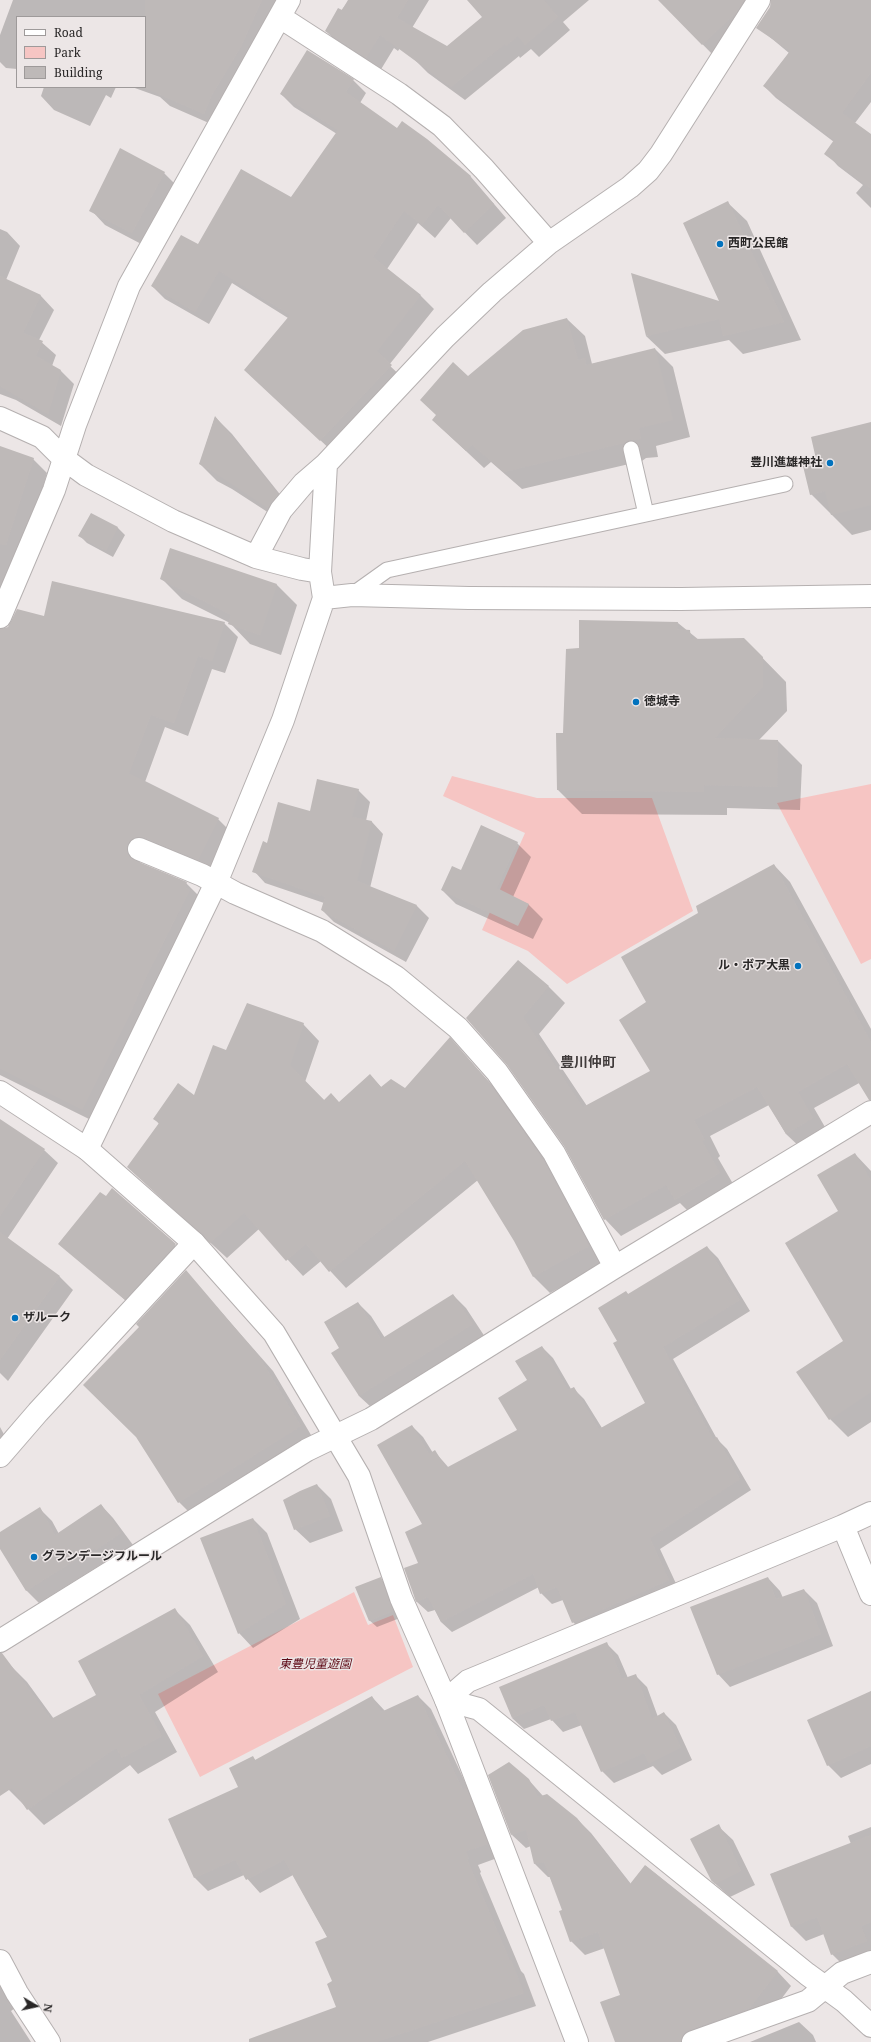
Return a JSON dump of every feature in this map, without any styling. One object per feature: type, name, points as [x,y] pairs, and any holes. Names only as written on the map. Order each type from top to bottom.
[{"type":"street","points":[[256,557],[281,510],[304,482],[326,464],[445,337],[492,292],[548,243],[630,187],[648,171],[669,141],[759,0]]},
{"type":"street","points":[[0,617],[54,490],[75,424],[129,286],[284,9],[442,126],[484,169],[548,243]]},
{"type":"street","points":[[0,418],[42,437],[63,458],[86,475],[173,521],[256,557],[320,572]]},
{"type":"street","points":[[87,1149],[216,883],[283,720],[324,598],[320,572],[326,464]]},
{"type":"street","points":[[324,598],[352,595],[461,598],[681,599],[871,596]]},
{"type":"street","points":[[139,849],[202,875],[216,883],[322,931],[396,976],[458,1028],[497,1072],[554,1153],[615,1267]]},
{"type":"street","points":[[0,1092],[87,1149],[194,1243],[274,1333],[359,1476],[401,1598],[446,1700],[577,2042]]},
{"type":"street","points":[[1,1638],[307,1450],[371,1419],[615,1267],[871,1112]]},
{"type":"street","points":[[0,1456],[38,1412],[194,1243]]},
{"type":"street","points":[[446,1700],[468,1681],[871,1513]]},
{"type":"street","points":[[842,1526],[871,1594]]},
{"type":"street","points":[[446,1700],[479,1709],[807,1974],[844,2001],[871,2026]]},
{"type":"street","points":[[0,1961],[17,1993],[49,2042]]},
{"type":"street","points":[[692,2042],[808,2001],[842,1972],[871,1962]]},
{"type":"lane","points":[[631,449],[646,514]]},
{"type":"lane","points":[[352,595],[387,570],[785,484]]},
{"type":"green space","points":[[452,776],[537,798],[652,798],[693,911],[567,984],[528,951],[482,930],[525,833],[443,796]]},
{"type":"green space","points":[[871,784],[871,959],[861,964],[777,803]]},
{"type":"green space","name":"東豊児童遊園","points":[[354,1592],[368,1625],[393,1615],[413,1667],[200,1777],[158,1694]]},
{"type":"building","points":[[145,0],[262,0],[241,47],[212,95],[204,114],[145,88]]},
{"type":"building","points":[[348,0],[408,0],[397,18],[447,46],[482,17],[467,0],[544,0],[558,17],[525,45],[518,36],[506,46],[505,44],[451,87],[380,35],[366,58],[325,31],[338,8],[342,10]]},
{"type":"building","points":[[658,0],[744,0],[736,13],[702,45]]},
{"type":"building","points":[[771,0],[871,0],[871,73],[842,113],[871,134],[871,189],[824,154],[834,140],[763,86],[790,51],[756,28],[770,7]]},
{"type":"building","points":[[307,50],[354,79],[346,92],[397,128],[402,121],[427,139],[471,176],[470,178],[494,204],[464,233],[438,205],[422,225],[404,211],[373,257],[421,295],[377,351],[392,365],[320,441],[244,370],[290,315],[219,271],[195,312],[151,286],[181,235],[198,244],[241,169],[291,197],[338,130],[280,94]]},
{"type":"building","points":[[120,148],[165,172],[132,233],[89,211]]},
{"type":"building","points":[[728,201],[784,322],[723,336],[719,319],[646,336],[631,273],[719,301],[683,223]]},
{"type":"building","points":[[0,276],[41,295],[23,333],[43,341],[36,356],[61,370],[48,414],[0,386]]},
{"type":"building","points":[[567,318],[578,360],[585,358],[586,365],[655,348],[673,420],[639,428],[641,439],[629,440],[624,443],[504,472],[472,445],[466,451],[432,420],[436,415],[420,400],[453,362],[468,376],[523,330]]},
{"type":"building","points":[[215,416],[278,494],[268,508],[214,472],[199,464]]},
{"type":"building","points":[[871,422],[871,505],[831,515],[825,491],[810,495],[802,462],[816,459],[811,437]]},
{"type":"building","points":[[0,446],[34,458],[6,545],[0,544]]},
{"type":"building","points":[[91,513],[118,527],[106,551],[78,536]]},
{"type":"building","points":[[170,548],[277,584],[260,635],[228,624],[231,615],[160,579]]},
{"type":"building","points":[[52,581],[225,622],[212,661],[198,656],[174,723],[151,715],[129,773],[219,818],[198,860],[143,837],[131,839],[128,844],[127,851],[129,857],[187,882],[185,887],[190,890],[82,1110],[0,1069],[0,629],[8,627],[17,609],[44,616]]},
{"type":"building","name":"徳城寺","points":[[579,620],[678,622],[677,629],[690,630],[691,639],[744,638],[763,657],[763,687],[715,738],[778,740],[777,787],[703,785],[704,792],[557,790],[556,733],[563,733],[566,649],[579,648]]},
{"type":"building","points":[[317,779],[359,789],[352,817],[372,821],[357,881],[417,905],[394,951],[321,910],[325,897],[252,872],[263,841],[267,843],[278,802],[310,811]]},
{"type":"building","points":[[481,825],[518,842],[497,888],[529,904],[518,926],[441,890],[452,866],[461,870]]},
{"type":"building","points":[[774,864],[871,1042],[871,1100],[869,1100],[847,1064],[798,1092],[813,1118],[786,1134],[757,1087],[694,1120],[705,1140],[702,1141],[720,1173],[675,1200],[666,1185],[604,1220],[564,1146],[507,1065],[466,1018],[518,960],[549,986],[523,1017],[583,1107],[650,1071],[619,1020],[646,1002],[621,957],[698,913],[696,906]]},
{"type":"building","points":[[247,1003],[304,1023],[290,1065],[324,1100],[331,1093],[339,1102],[370,1074],[381,1087],[391,1079],[405,1088],[450,1037],[487,1080],[543,1160],[589,1246],[533,1277],[514,1241],[465,1161],[329,1272],[306,1244],[286,1261],[244,1213],[210,1243],[127,1167],[159,1123],[153,1119],[178,1083],[194,1095],[213,1045],[226,1050]]},
{"type":"building","points":[[0,1119],[45,1149],[0,1216]]},
{"type":"building","points":[[855,1153],[871,1181],[871,1392],[829,1420],[796,1372],[843,1341],[785,1243],[838,1211],[817,1175]]},
{"type":"building","points":[[112,1188],[176,1244],[125,1300],[58,1244],[100,1192],[106,1196]]},
{"type":"building","name":"ザルーク","points":[[0,1232],[60,1276],[0,1360]]},
{"type":"building","points":[[707,1246],[740,1300],[663,1347],[713,1439],[717,1437],[740,1479],[650,1538],[669,1580],[572,1623],[557,1587],[540,1594],[533,1574],[441,1622],[428,1597],[416,1602],[404,1568],[418,1563],[405,1532],[422,1524],[377,1445],[412,1425],[429,1454],[435,1450],[446,1468],[517,1430],[498,1398],[527,1380],[515,1361],[542,1346],[568,1390],[574,1387],[599,1429],[645,1403],[613,1343],[617,1341],[598,1308],[626,1291],[628,1294]]},
{"type":"building","points":[[186,1270],[259,1356],[301,1426],[178,1503],[136,1437],[83,1385],[139,1327],[136,1324]]},
{"type":"building","points":[[453,1294],[473,1324],[359,1396],[331,1353],[339,1348],[324,1322],[358,1302],[381,1339]]},
{"type":"building","points":[[317,1484],[330,1516],[294,1530],[283,1500]]},
{"type":"building","points":[[101,1504],[121,1533],[96,1550],[95,1548],[26,1591],[0,1549],[0,1532],[40,1507],[55,1535]]},
{"type":"building","points":[[253,1518],[286,1604],[238,1634],[200,1538]]},
{"type":"building","points":[[381,1577],[393,1611],[369,1621],[355,1587]]},
{"type":"building","points":[[768,1577],[776,1599],[804,1589],[821,1634],[717,1675],[690,1607]]},
{"type":"building","points":[[175,1608],[203,1656],[139,1695],[162,1736],[122,1758],[116,1748],[27,1810],[12,1788],[0,1796],[0,1653],[2,1653],[51,1719],[96,1695],[78,1661]]},
{"type":"building","points":[[607,1642],[622,1679],[636,1674],[652,1719],[664,1712],[681,1748],[649,1764],[644,1753],[601,1772],[575,1712],[551,1721],[544,1705],[512,1718],[499,1687]]},
{"type":"building","points":[[871,1691],[871,1746],[827,1766],[807,1720]]},
{"type":"building","points":[[418,1695],[463,1790],[466,1788],[488,1844],[466,1851],[469,1859],[467,1859],[524,1993],[376,2042],[249,2042],[249,2039],[336,2007],[327,1984],[332,1981],[315,1942],[327,1937],[284,1860],[246,1880],[235,1860],[194,1878],[168,1819],[238,1787],[229,1768],[253,1756],[255,1760],[372,1696],[381,1712]]},
{"type":"building","points":[[509,1762],[529,1779],[538,1797],[547,1794],[577,1818],[630,1884],[645,1865],[778,1971],[750,2008],[688,2030],[683,2034],[681,2042],[615,2042],[600,2002],[620,1995],[598,1932],[570,1942],[559,1911],[562,1910],[544,1862],[534,1864],[526,1830],[511,1835],[488,1775]]},
{"type":"building","points":[[719,1824],[741,1871],[715,1884],[711,1880],[690,1839]]},
{"type":"building","points":[[871,1835],[871,1922],[861,1926],[867,1941],[831,1955],[817,1917],[791,1927],[770,1874]]},
{"type":"place","name":"西町公民館","points":[[720,244]]},
{"type":"place","name":"豊川進雄神社","points":[[830,463]]},
{"type":"place","name":"徳城寺","points":[[636,702]]},
{"type":"place","name":"ル・ボア大黒","points":[[798,966]]},
{"type":"place","name":"ザルーク","points":[[15,1318]]},
{"type":"place","name":"グランデージフルール","points":[[34,1557]]},
{"type":"district","name":"豊川仲町","points":[[588,1063]]}]
